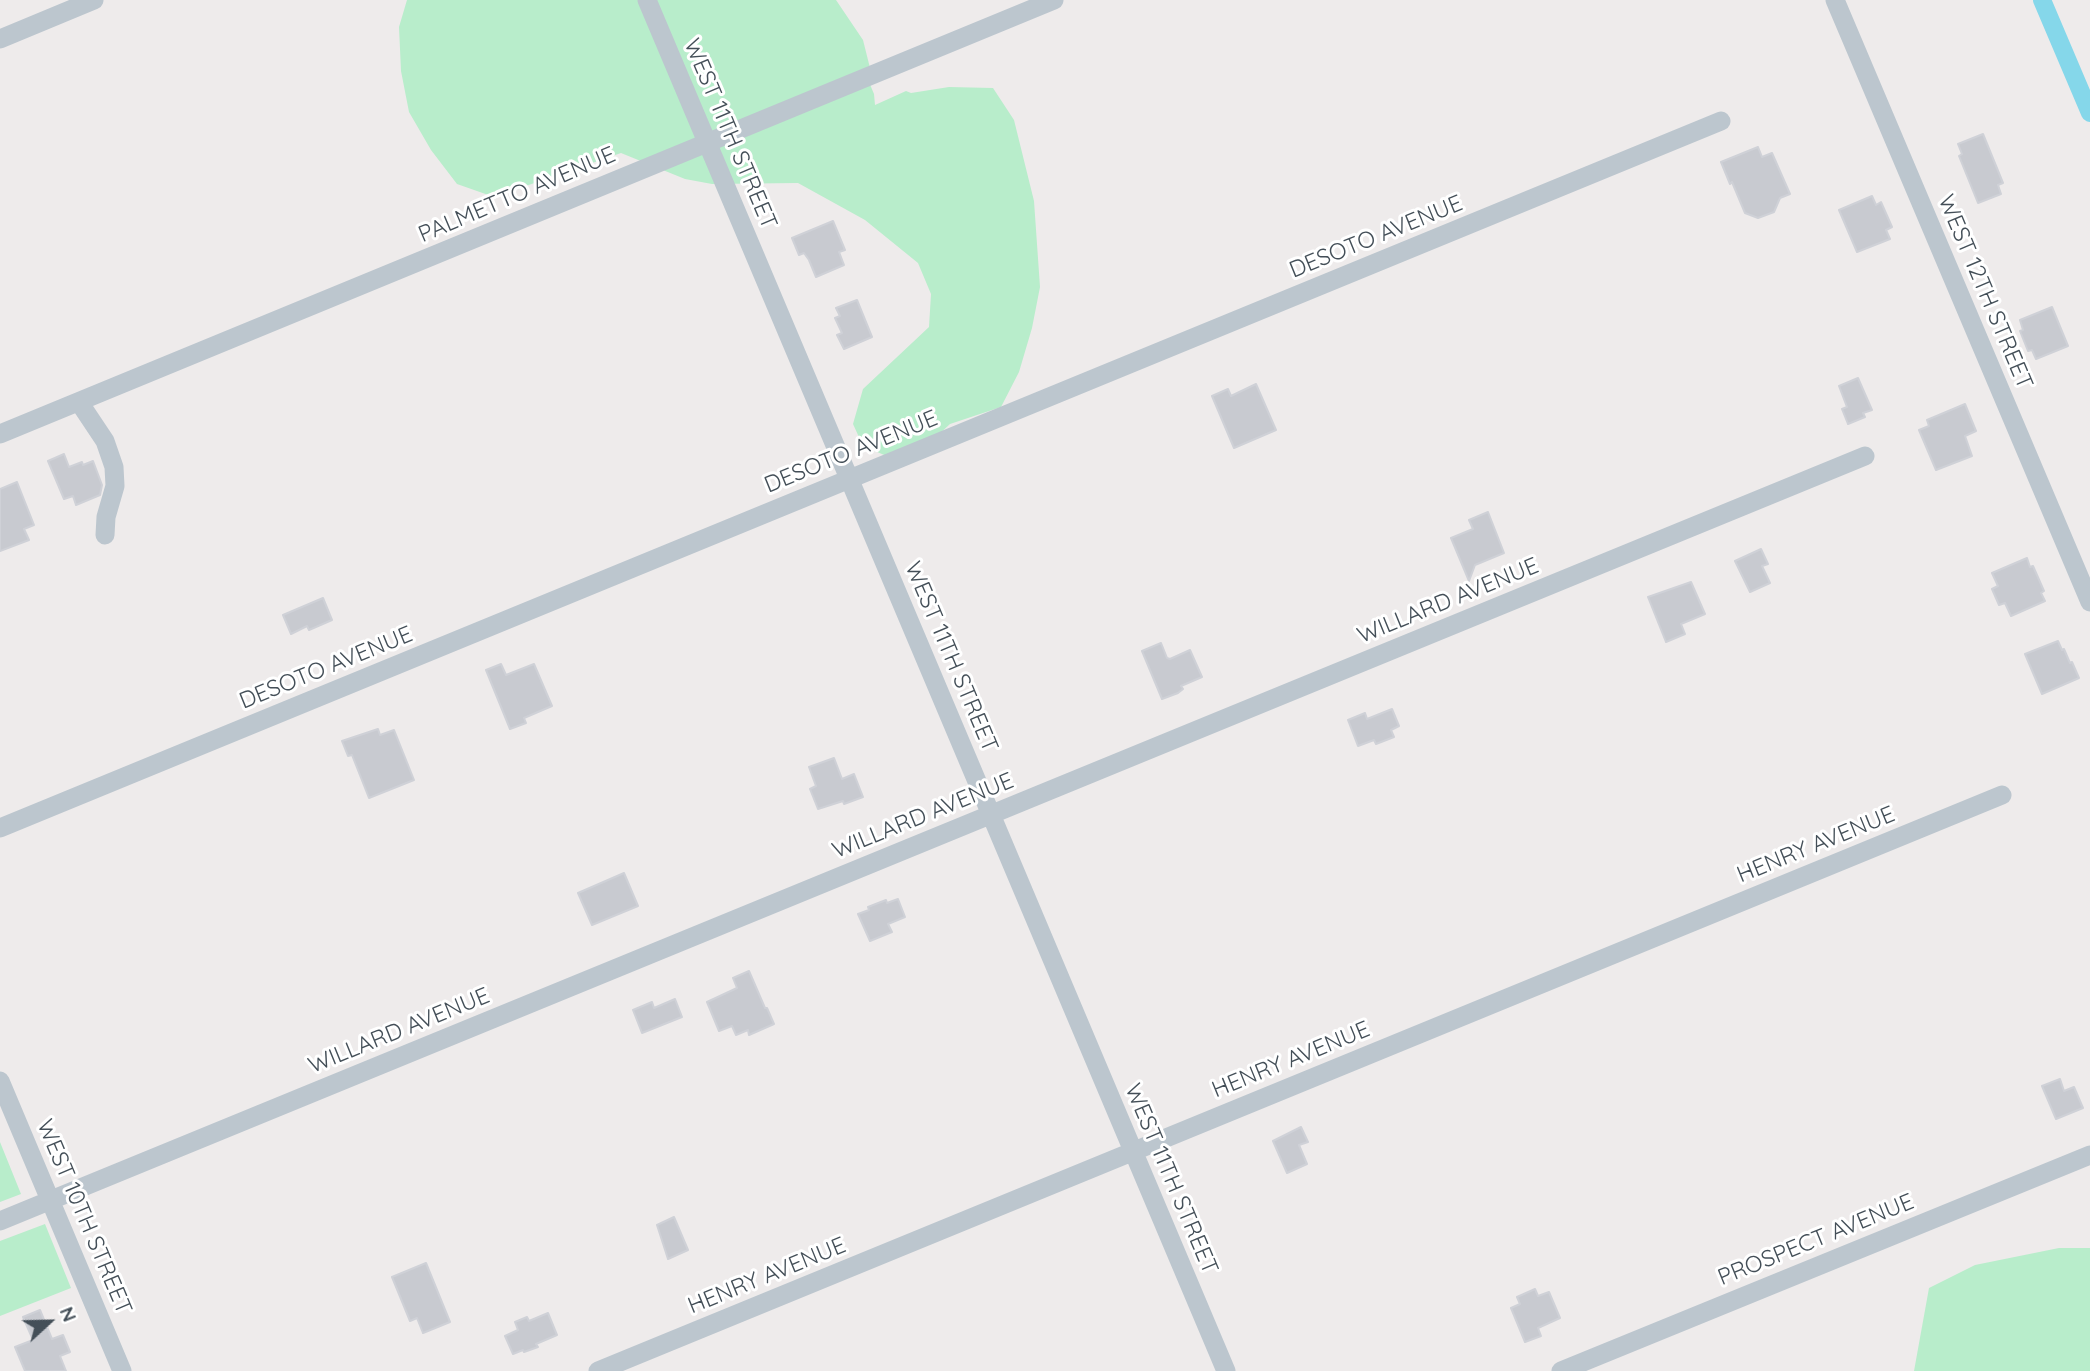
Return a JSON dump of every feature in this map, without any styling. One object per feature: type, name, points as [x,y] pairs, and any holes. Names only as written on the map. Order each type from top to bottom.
[{"type":"street","points":[[0,38],[94,0]]},
{"type":"street","name":"WEST 11TH STREET","points":[[647,0],[1226,1371]]},
{"type":"street","name":"PALMETTO AVENUE","points":[[0,434],[1054,0]]},
{"type":"street","name":"WEST 12TH STREET","points":[[1835,0],[2090,602]]},
{"type":"street","name":"DESOTO AVENUE","points":[[0,828],[1721,121]]},
{"type":"street","points":[[79,402],[105,441],[114,467],[115,486],[106,517],[105,535]]},
{"type":"street","name":"WILLARD AVENUE","points":[[0,1221],[1865,456]]},
{"type":"street","name":"HENRY AVENUE","points":[[598,1371],[2002,795]]},
{"type":"street","name":"WEST 10TH STREET","points":[[0,1082],[122,1371]]},
{"type":"street","name":"PROSPECT AVENUE","points":[[1561,1371],[2090,1155]]},
{"type":"green space","points":[[407,0],[836,0],[863,40],[871,72],[866,75],[874,94],[875,105],[906,91],[911,93],[949,87],[993,88],[1014,120],[1034,201],[1040,287],[1019,372],[1001,407],[950,424],[936,437],[889,457],[863,446],[853,424],[863,389],[929,327],[931,294],[918,263],[865,220],[798,183],[712,184],[685,179],[621,153],[494,197],[457,184],[431,150],[409,112],[401,71],[399,27]]},
{"type":"green space","points":[[0,1142],[21,1194],[0,1202]]},
{"type":"green space","points":[[45,1224],[71,1288],[0,1316],[0,1241]]},
{"type":"green space","points":[[2059,1248],[2090,1248],[2090,1371],[1914,1371],[1929,1288],[1975,1265]]},
{"type":"building","points":[[1983,134],[2003,183],[1998,185],[2001,194],[1978,203],[1959,156],[1962,154],[1958,144]]},
{"type":"building","points":[[1758,147],[1762,157],[1772,153],[1790,194],[1780,198],[1774,212],[1758,218],[1745,213],[1721,162]]},
{"type":"building","points":[[1872,196],[1876,205],[1881,202],[1892,227],[1886,230],[1890,239],[1857,252],[1839,210]]},
{"type":"building","points":[[833,221],[845,250],[839,252],[844,265],[816,277],[804,253],[799,255],[792,238]]},
{"type":"building","points":[[857,300],[872,337],[844,349],[837,335],[842,333],[835,318],[840,316],[836,308]]},
{"type":"building","points":[[2052,307],[2068,346],[2036,359],[2032,350],[2028,351],[2020,331],[2023,330],[2020,320]]},
{"type":"building","points":[[1858,378],[1872,410],[1863,413],[1865,417],[1848,424],[1842,409],[1847,407],[1839,386]]},
{"type":"building","points":[[1256,384],[1276,430],[1234,448],[1212,396],[1228,389],[1231,396]]},
{"type":"building","points":[[1965,404],[1976,431],[1965,436],[1972,456],[1936,470],[1919,430],[1929,426],[1927,420]]},
{"type":"building","points":[[64,454],[69,467],[93,461],[102,485],[100,495],[76,505],[73,496],[64,499],[48,461]]},
{"type":"building","points":[[17,482],[34,525],[24,529],[29,540],[0,551],[0,489]]},
{"type":"building","points":[[1488,512],[1504,553],[1475,565],[1469,581],[1451,538],[1473,529],[1469,520]]},
{"type":"building","points":[[1761,549],[1768,564],[1762,566],[1770,583],[1750,592],[1735,561]]},
{"type":"building","points":[[2027,558],[2044,591],[2041,593],[2045,601],[2011,616],[2005,603],[1999,605],[1992,589],[1998,586],[1992,573]]},
{"type":"building","points":[[1691,582],[1705,614],[1681,624],[1685,634],[1666,642],[1648,597]]},
{"type":"building","points":[[323,598],[332,620],[309,630],[307,626],[291,634],[283,615]]},
{"type":"building","points":[[2058,641],[2079,678],[2042,694],[2025,654]]},
{"type":"building","points":[[1161,643],[1167,658],[1170,659],[1190,650],[1202,677],[1181,686],[1183,689],[1178,693],[1162,699],[1142,651]]},
{"type":"building","points":[[501,664],[506,675],[534,664],[552,706],[524,718],[526,723],[510,729],[486,670]]},
{"type":"building","points":[[1392,709],[1399,726],[1391,730],[1394,737],[1376,744],[1374,740],[1358,746],[1348,720],[1365,713],[1367,719]]},
{"type":"building","points":[[378,729],[380,735],[394,730],[414,780],[369,798],[352,755],[348,756],[342,741]]},
{"type":"building","points":[[834,758],[842,779],[854,774],[863,797],[818,809],[810,789],[816,786],[809,767]]},
{"type":"building","points":[[624,873],[638,906],[592,925],[578,893]]},
{"type":"building","points":[[898,899],[905,917],[888,924],[892,932],[870,941],[858,914],[886,900],[887,903]]},
{"type":"building","points":[[749,971],[774,1024],[749,1035],[748,1030],[736,1035],[732,1026],[719,1031],[707,1002],[737,988],[733,978]]},
{"type":"building","points":[[675,999],[682,1017],[642,1033],[633,1010],[652,1002],[654,1008]]},
{"type":"building","points":[[2060,1079],[2064,1091],[2074,1087],[2083,1108],[2056,1119],[2042,1086]]},
{"type":"building","points":[[1301,1127],[1308,1142],[1299,1145],[1307,1164],[1287,1173],[1273,1141]]},
{"type":"building","points":[[674,1217],[688,1250],[668,1259],[657,1225]]},
{"type":"building","points":[[426,1263],[450,1322],[423,1333],[417,1318],[410,1321],[392,1277]]},
{"type":"building","points":[[1535,1289],[1538,1296],[1549,1292],[1560,1318],[1538,1328],[1541,1336],[1525,1342],[1511,1308],[1520,1304],[1517,1297]]},
{"type":"building","points":[[40,1310],[52,1339],[63,1335],[70,1352],[60,1356],[66,1371],[25,1371],[15,1347],[33,1340],[23,1317]]},
{"type":"building","points":[[548,1313],[557,1335],[536,1344],[538,1347],[513,1354],[505,1336],[518,1330],[515,1322],[527,1317],[529,1321]]},
{"type":"waterway","points":[[2042,0],[2090,113]]}]
